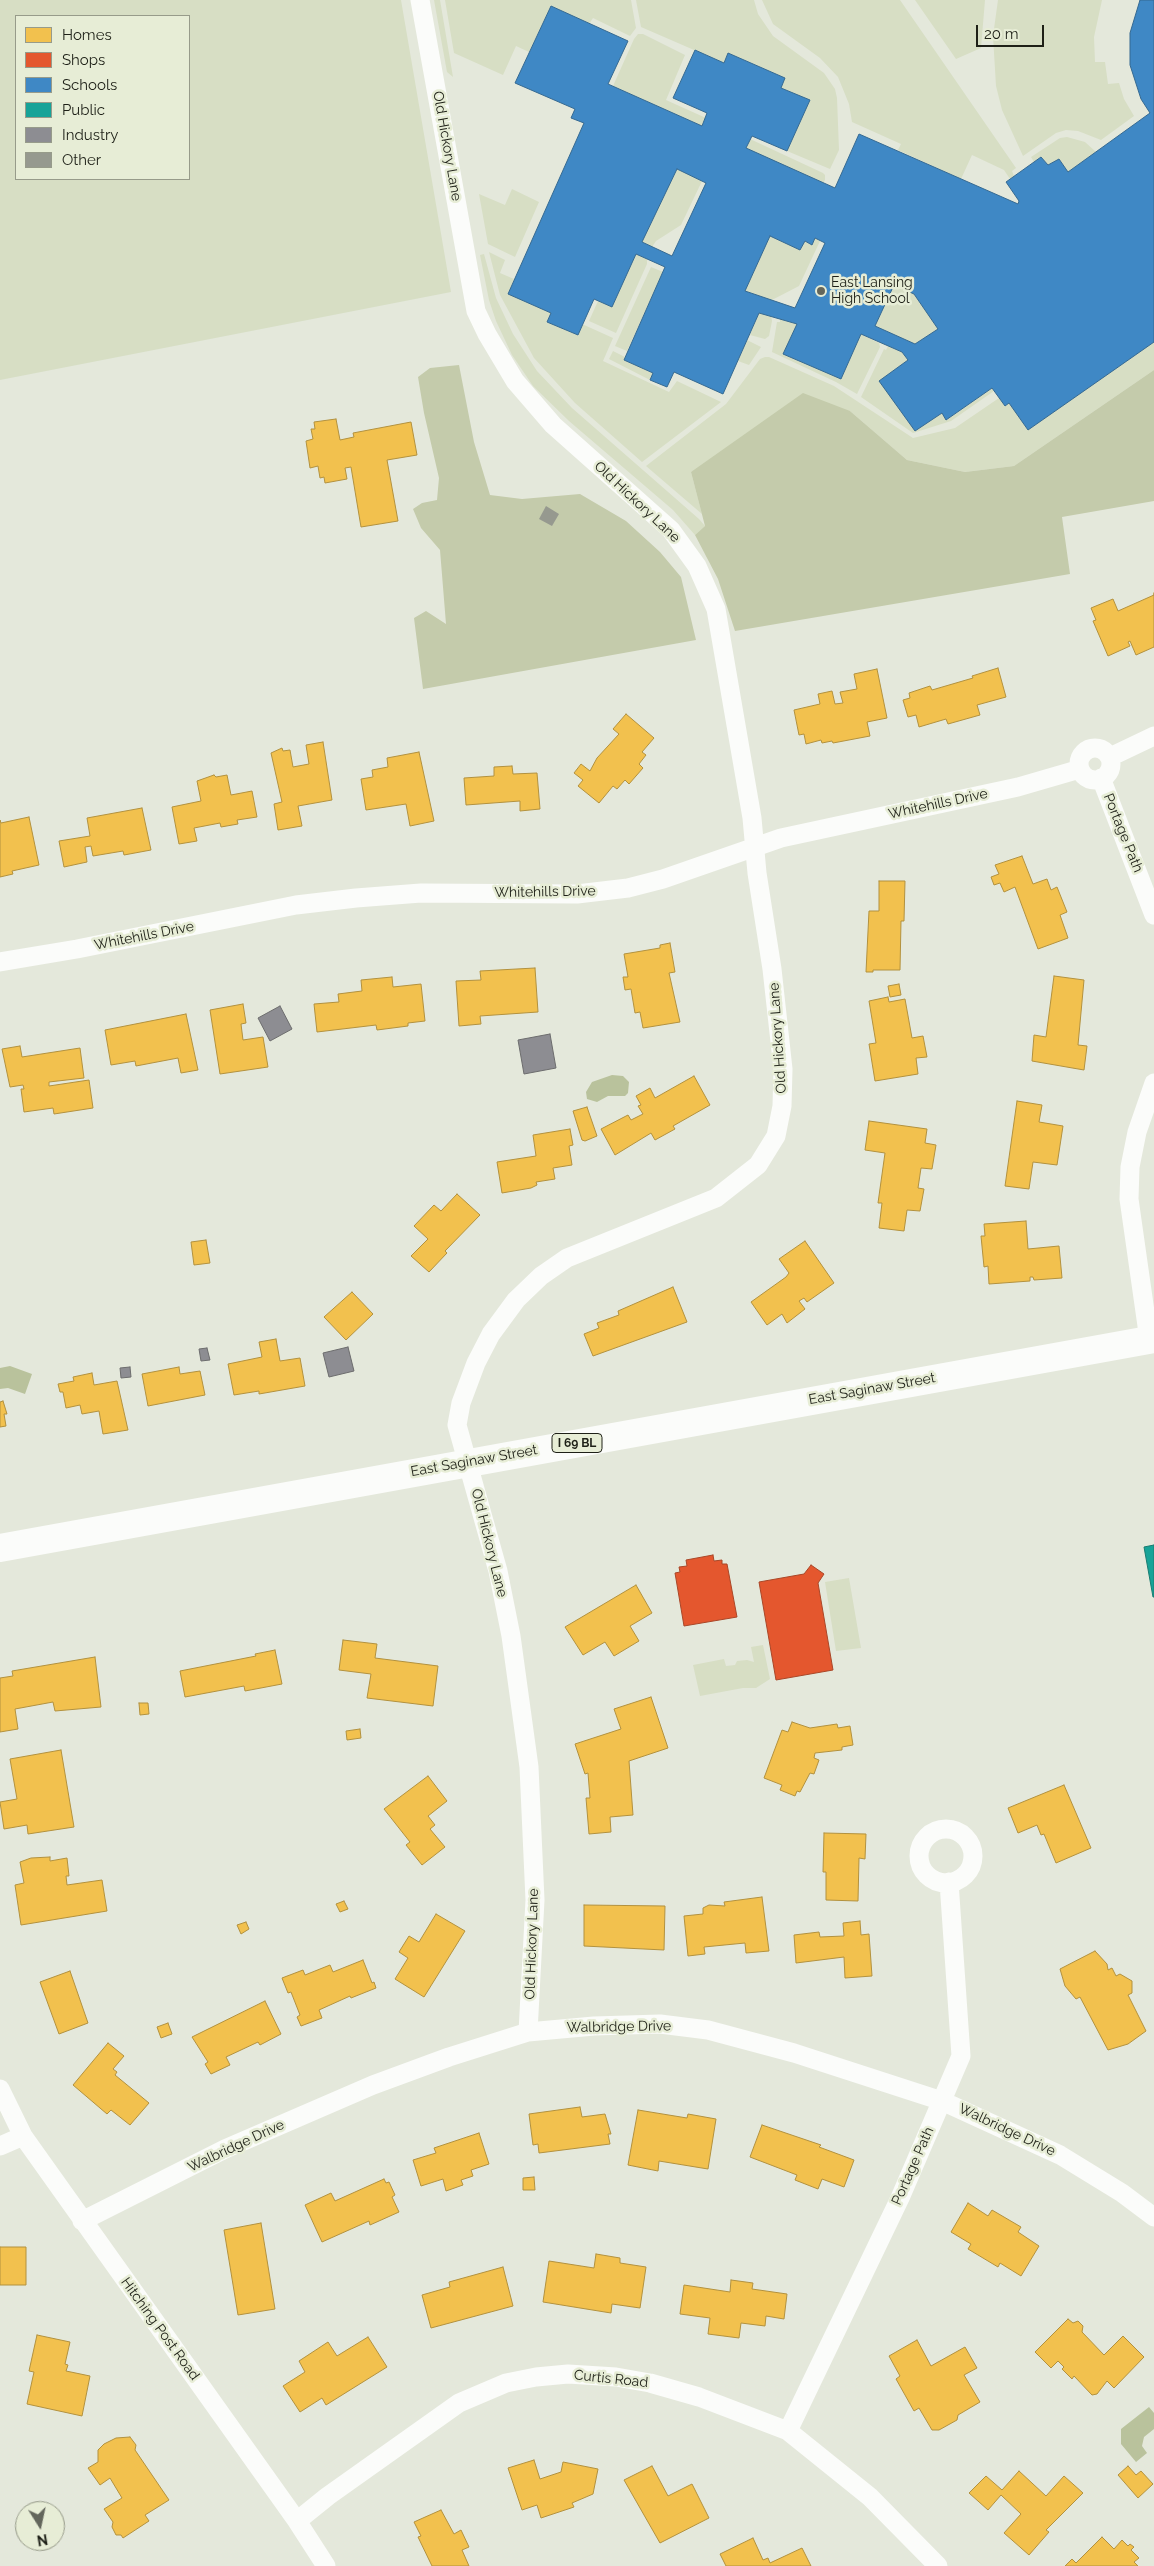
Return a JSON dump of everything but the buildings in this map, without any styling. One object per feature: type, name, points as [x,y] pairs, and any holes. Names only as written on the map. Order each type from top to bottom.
[{"type":"main road","name":"East Saginaw Street","points":[[0,1548],[1151,1339]]},
{"type":"street","name":"Old Hickory Lane","points":[[420,0],[476,311],[500,357],[533,404],[552,425],[656,515],[684,546],[697,566],[716,609],[752,818],[783,1069],[782,1106],[776,1136],[758,1165],[716,1198],[567,1258],[541,1276],[516,1300],[491,1334],[476,1363],[461,1403],[457,1424],[498,1571],[510,1627],[528,1758],[534,1833],[535,1900],[528,2032]]},
{"type":"street","points":[[1110,758],[1154,736]]},
{"type":"street","points":[[1088,750],[1103,750],[1110,758],[1109,772],[1101,778],[1090,779],[1080,769],[1080,757],[1088,750]]},
{"type":"street","name":"Whitehills Drive","points":[[0,962],[96,946],[296,905],[421,893],[577,894],[628,888],[663,879],[781,838],[1018,787],[1080,769]]},
{"type":"street","name":"Portage Path","points":[[1101,778],[1154,915]]},
{"type":"street","points":[[1151,1339],[1129,1199],[1130,1167],[1137,1132],[1154,1083]]},
{"type":"street","name":"Portage Path","points":[[788,2431],[900,2198],[961,2056],[948,1882]]},
{"type":"street","name":"Walbridge Drive","points":[[82,2220],[225,2149],[364,2089],[449,2057],[528,2032],[594,2026],[660,2024],[708,2030],[794,2053],[942,2100],[1060,2155],[1122,2193],[1154,2217]]},
{"type":"street","name":"Hitching Post Road","points":[[0,2089],[24,2136],[297,2521],[326,2566]]},
{"type":"street","points":[[0,2146],[24,2136]]},
{"type":"street","name":"Curtis Road","points":[[297,2521],[328,2496],[460,2403],[506,2383],[536,2377],[568,2374],[616,2377],[650,2383],[699,2398],[788,2431],[870,2497],[938,2566]]},
{"type":"shaded area","points":[[0,0],[401,0],[451,292],[0,380]]},
{"type":"shaded area","points":[[434,0],[440,0],[453,77],[447,72]]},
{"type":"shaded area","points":[[445,0],[631,0],[636,28],[630,36],[593,18],[589,24],[551,6],[529,52],[516,46],[503,75],[454,53]]},
{"type":"shaded area","points":[[636,0],[754,0],[758,14],[773,36],[824,73],[835,89],[839,150],[830,169],[787,151],[809,101],[781,88],[785,78],[728,53],[724,63],[641,27]]},
{"type":"shaded area","points":[[762,0],[900,0],[1016,168],[1012,171],[1014,176],[1010,179],[1004,170],[972,155],[961,179],[898,150],[901,144],[852,122],[849,104],[838,77],[820,58],[773,24]]},
{"type":"shaded area","points":[[915,0],[985,0],[981,48],[956,59]]},
{"type":"shaded area","points":[[998,0],[1102,0],[1094,37],[1095,62],[1105,62],[1108,84],[1119,83],[1124,99],[1134,116],[1101,140],[1078,131],[1066,130],[1056,133],[1023,156],[1002,110],[996,86],[993,36]]},
{"type":"shaded area","points":[[638,34],[643,34],[685,55],[666,100],[706,118],[702,126],[613,86]]},
{"type":"shaded area","points":[[1067,137],[1085,142],[1096,152],[1068,172],[1059,159],[1048,165],[1041,157],[1034,162],[1031,157],[1060,138]]},
{"type":"shaded area","points":[[750,139],[823,173],[825,180],[823,183],[746,149]]},
{"type":"shaded area","points":[[677,169],[702,181],[681,225],[656,241],[652,247],[642,242]]},
{"type":"shaded area","points":[[512,189],[539,202],[515,257],[488,244],[479,194],[505,205]]},
{"type":"shaded area","points":[[770,236],[800,250],[805,241],[812,244],[815,238],[820,241],[799,286],[770,301],[745,291]]},
{"type":"shaded area","points":[[489,252],[505,260],[500,273],[514,279],[509,294],[551,313],[547,322],[578,335],[582,324],[613,338],[603,361],[669,392],[677,381],[721,402],[642,462],[575,403],[534,358],[500,295]]},
{"type":"shaded area","points":[[484,254],[496,298],[513,334],[537,371],[572,408],[699,519],[705,526],[695,535],[673,510],[569,421],[533,386],[512,355],[496,321],[489,300],[480,255]]},
{"type":"shaded area","points":[[636,254],[647,259],[647,264],[616,333],[589,321],[598,301],[612,307]]},
{"type":"shaded area","points":[[651,267],[663,272],[627,351],[615,346]]},
{"type":"shaded area","points":[[894,285],[914,294],[938,329],[915,344],[875,326]]},
{"type":"shaded area","points":[[759,313],[771,315],[772,321],[769,336],[765,339],[750,335]]},
{"type":"shaded area","points":[[780,318],[797,324],[784,354],[841,379],[861,334],[879,343],[880,347],[857,394],[772,352],[777,322],[780,322]]},
{"type":"shaded area","points":[[747,340],[761,347],[749,365],[738,361]]},
{"type":"shaded area","points":[[1154,342],[1154,370],[1014,466],[965,472],[907,460],[850,411],[691,472],[702,514],[646,466],[726,404],[760,359],[765,357],[769,357],[834,386],[913,438],[955,428],[999,398],[1005,406],[1009,403],[1028,430]]},
{"type":"shaded area","points":[[888,346],[902,352],[908,360],[880,381],[915,431],[942,413],[947,420],[992,388],[994,391],[951,421],[913,433],[861,397],[884,349],[886,350]]},
{"type":"shaded area","points":[[613,351],[625,357],[624,360],[653,373],[650,380],[609,359]]},
{"type":"shaded area","points":[[459,365],[474,442],[490,495],[522,499],[580,494],[626,521],[660,552],[681,577],[696,640],[423,689],[414,618],[426,611],[446,624],[440,550],[421,528],[413,509],[422,503],[437,500],[439,478],[418,377],[430,368]]},
{"type":"shaded area","points":[[1154,370],[1154,501],[1062,517],[1070,574],[735,631],[718,579],[695,535],[705,526],[691,472],[803,393],[850,411],[907,460],[965,472],[1014,466]]},
{"type":"shaded area","points":[[612,1075],[623,1076],[629,1082],[628,1093],[625,1096],[608,1096],[597,1102],[587,1099],[586,1092],[592,1082]]},
{"type":"shaded area","points":[[10,1366],[32,1374],[25,1394],[8,1388],[0,1389],[0,1368]]},
{"type":"shaded area","points":[[849,1578],[861,1648],[836,1651],[825,1582]]},
{"type":"shaded area","points":[[763,1645],[770,1679],[756,1688],[743,1688],[700,1696],[693,1665],[724,1659],[726,1666],[735,1665],[737,1661],[747,1660],[754,1662],[751,1647]]},
{"type":"shaded area","points":[[1149,2407],[1154,2413],[1154,2429],[1144,2437],[1142,2446],[1147,2453],[1136,2462],[1121,2444],[1121,2429]]},
{"type":"place","name":"East Lansing High School","points":[[821,291]]}]
